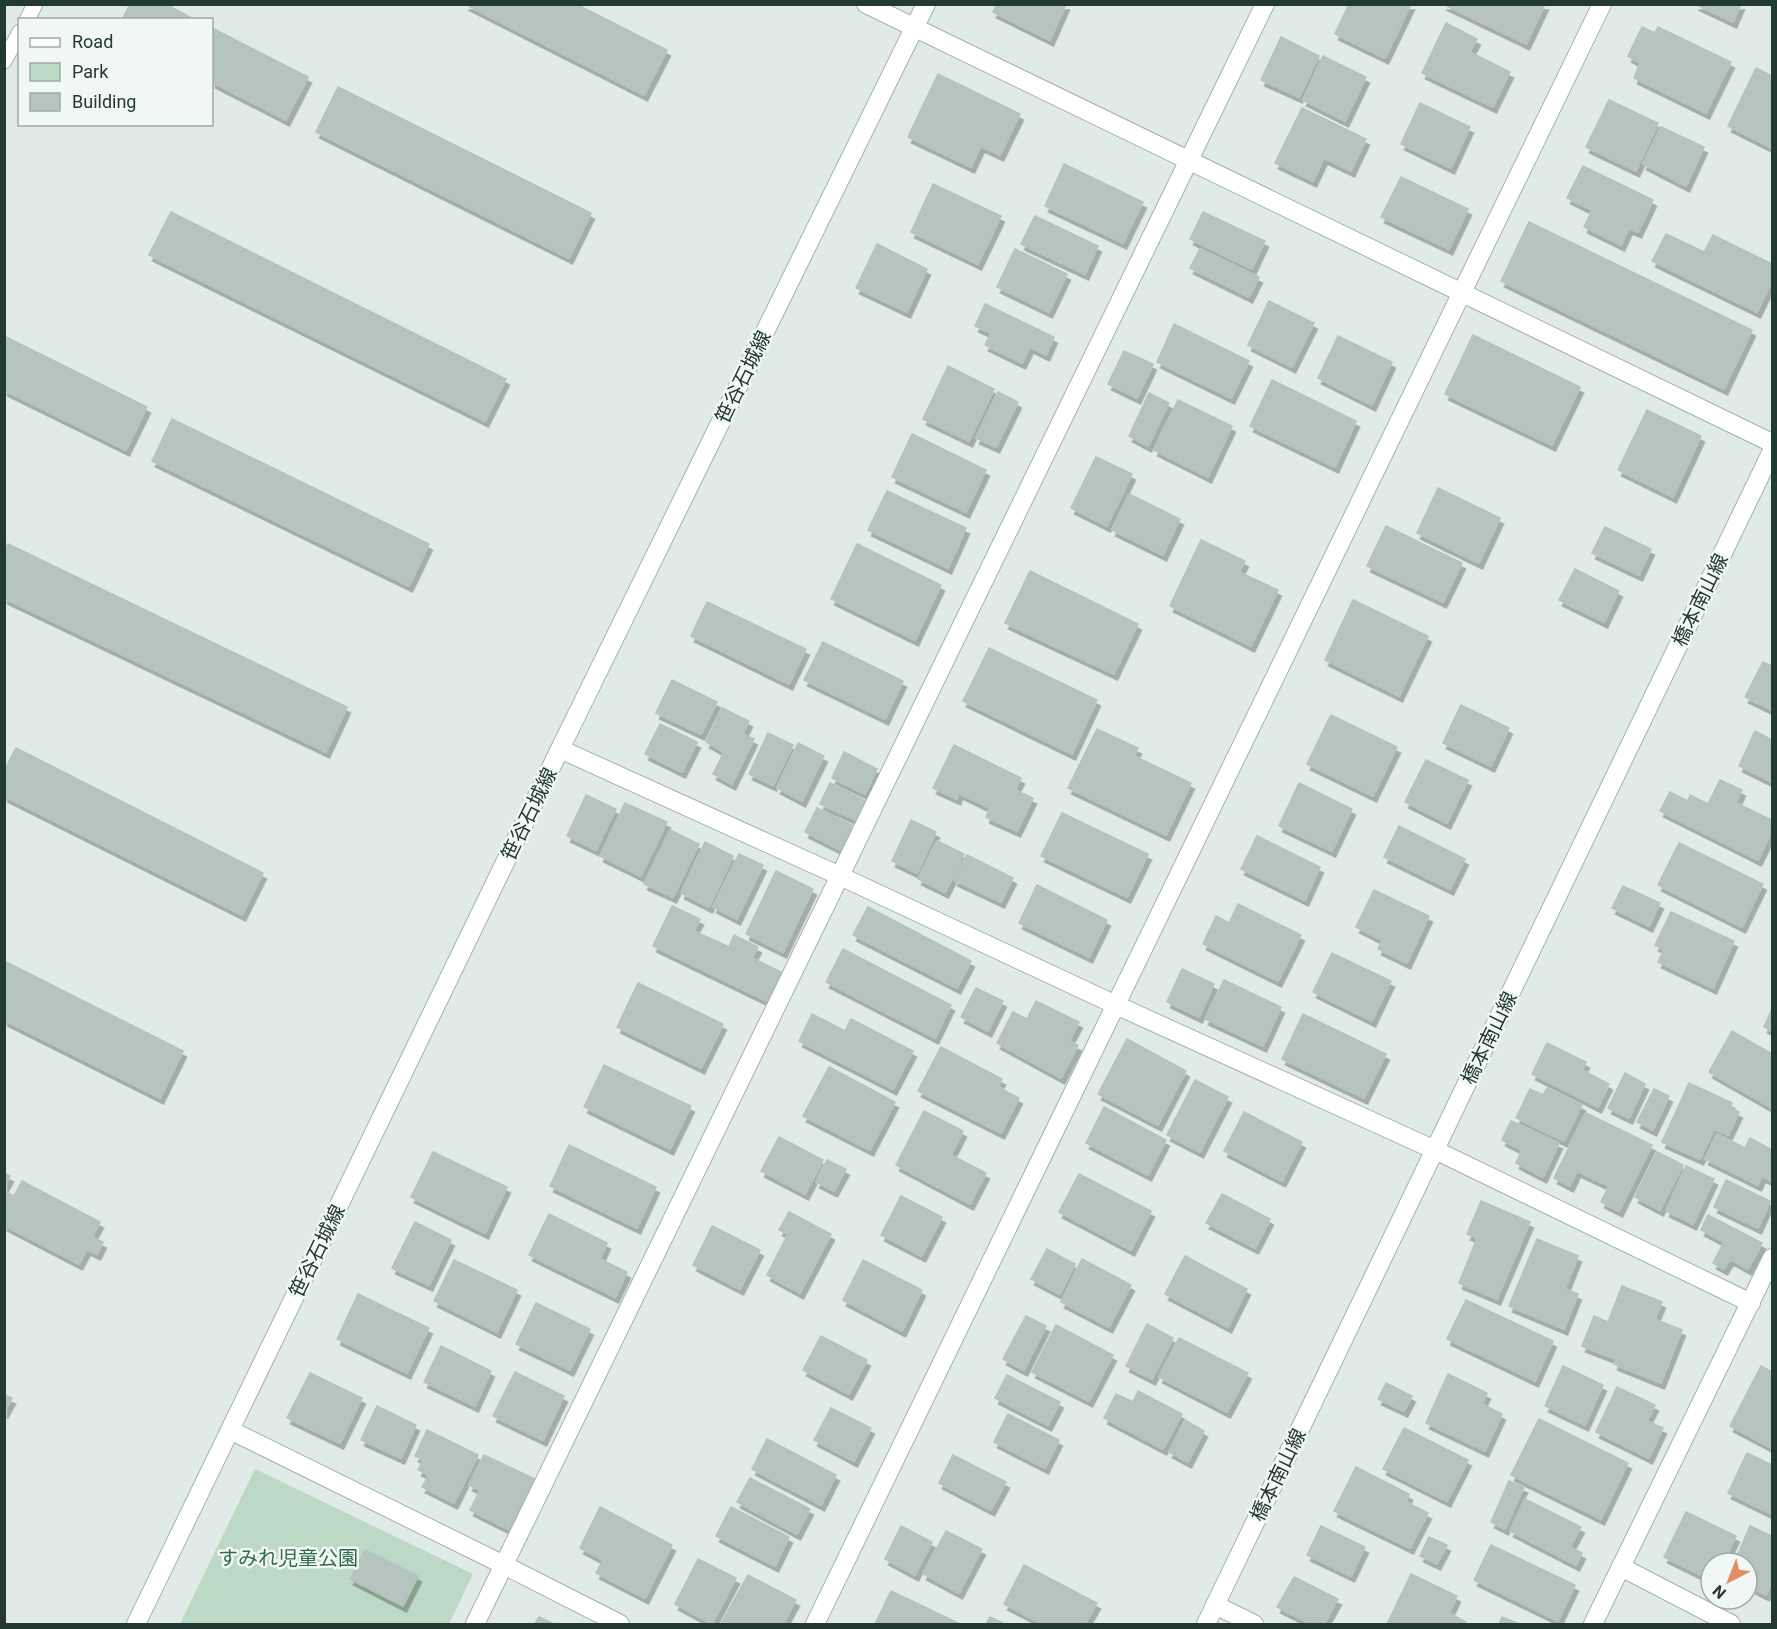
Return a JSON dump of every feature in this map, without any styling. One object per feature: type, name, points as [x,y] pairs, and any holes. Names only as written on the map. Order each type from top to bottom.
[{"type":"street","points":[[866,4],[1773,443]]},
{"type":"street","name":"笹谷石城線","points":[[136,1624],[560,750],[926,4]]},
{"type":"street","points":[[475,1624],[1265,4]]},
{"type":"street","points":[[815,1624],[1602,4]]},
{"type":"street","name":"橋本南山線","points":[[1206,1624],[1773,451]]},
{"type":"street","points":[[560,750],[840,876],[1435,1150],[1751,1303]]},
{"type":"street","points":[[1593,1624],[1773,1258]]},
{"type":"street","points":[[230,1430],[620,1624]]},
{"type":"street","points":[[1621,1567],[1731,1624]]},
{"type":"street","points":[[1215,1605],[1254,1624]]},
{"type":"lane","points":[[28,18],[36,4]]},
{"type":"lane","points":[[4,61],[18,36]]},
{"type":"green space","name":"すみれ児童公園","points":[[255,1469],[473,1574],[449,1624],[180,1624]]},
{"type":"building","points":[[130,4],[166,4],[191,18],[123,18]]},
{"type":"building","points":[[465,4],[576,4],[667,50],[644,95]]},
{"type":"building","points":[[997,4],[1066,4],[1050,40],[993,12]]},
{"type":"building","points":[[1349,4],[1411,4],[1385,58],[1335,34]]},
{"type":"building","points":[[1443,4],[1545,4],[1526,44]]},
{"type":"building","points":[[1695,4],[1741,4],[1733,22]]},
{"type":"building","points":[[1446,23],[1477,39],[1470,52],[1510,72],[1493,107],[1422,73]]},
{"type":"building","points":[[1642,27],[1655,33],[1658,27],[1731,62],[1706,113],[1634,78],[1640,63],[1628,56]]},
{"type":"building","points":[[213,29],[308,77],[286,120],[213,83]]},
{"type":"building","points":[[1281,37],[1319,56],[1299,97],[1261,80]]},
{"type":"building","points":[[1323,56],[1366,77],[1345,121],[1303,100]]},
{"type":"building","points":[[1756,68],[1772,76],[1772,148],[1728,126]]},
{"type":"building","points":[[938,74],[1020,114],[1000,155],[981,146],[971,167],[908,137]]},
{"type":"building","points":[[338,87],[591,213],[569,258],[316,132]]},
{"type":"building","points":[[1609,100],[1658,123],[1636,171],[1586,147]]},
{"type":"building","points":[[1420,103],[1470,127],[1451,168],[1401,144]]},
{"type":"building","points":[[1302,108],[1366,139],[1351,171],[1324,158],[1313,181],[1275,163]]},
{"type":"building","points":[[1661,127],[1704,147],[1686,186],[1643,164]]},
{"type":"building","points":[[1064,164],[1143,202],[1123,243],[1045,206]]},
{"type":"building","points":[[1583,166],[1653,200],[1638,232],[1629,228],[1621,245],[1584,227],[1592,210],[1567,198]]},
{"type":"building","points":[[1401,177],[1468,209],[1449,249],[1381,217]]},
{"type":"building","points":[[933,184],[1001,216],[978,264],[911,232]]},
{"type":"building","points":[[171,212],[506,379],[485,421],[149,255]]},
{"type":"building","points":[[1203,212],[1265,241],[1252,269],[1190,239]]},
{"type":"building","points":[[1035,216],[1098,246],[1085,274],[1021,244]]},
{"type":"building","points":[[1529,222],[1752,330],[1724,389],[1501,281]]},
{"type":"building","points":[[1666,234],[1704,252],[1713,235],[1772,264],[1772,281],[1757,312],[1652,261]]},
{"type":"building","points":[[877,244],[927,269],[907,312],[856,288]]},
{"type":"building","points":[[1015,249],[1067,274],[1049,312],[997,287]]},
{"type":"building","points":[[1200,249],[1259,277],[1249,297],[1190,268]]},
{"type":"building","points":[[1269,301],[1314,323],[1292,367],[1248,345]]},
{"type":"building","points":[[985,304],[1054,337],[1046,355],[1030,347],[1022,363],[985,345],[991,333],[975,326]]},
{"type":"building","points":[[1174,324],[1249,361],[1231,398],[1157,362]]},
{"type":"building","points":[[1473,335],[1580,387],[1552,445],[1445,394]]},
{"type":"building","points":[[4,336],[147,407],[126,450],[4,390]]},
{"type":"building","points":[[1338,336],[1392,362],[1372,405],[1318,378]]},
{"type":"building","points":[[1124,351],[1153,364],[1137,398],[1108,384]]},
{"type":"building","points":[[948,366],[994,389],[969,441],[923,419]]},
{"type":"building","points":[[1272,380],[1356,421],[1335,467],[1250,426]]},
{"type":"building","points":[[998,392],[1018,402],[996,447],[976,438]]},
{"type":"building","points":[[1149,393],[1169,403],[1148,446],[1129,436]]},
{"type":"building","points":[[1178,400],[1232,426],[1208,477],[1154,450]]},
{"type":"building","points":[[1647,410],[1701,436],[1673,497],[1618,470]]},
{"type":"building","points":[[172,419],[429,544],[409,586],[152,461]]},
{"type":"building","points":[[912,434],[986,470],[966,512],[892,477]]},
{"type":"building","points":[[1096,457],[1132,474],[1107,526],[1071,508]]},
{"type":"building","points":[[1438,488],[1500,518],[1479,563],[1417,533]]},
{"type":"building","points":[[887,491],[966,528],[948,568],[868,530]]},
{"type":"building","points":[[1129,494],[1180,519],[1163,555],[1112,530]]},
{"type":"building","points":[[1386,526],[1462,563],[1443,602],[1367,566]]},
{"type":"building","points":[[1605,527],[1651,549],[1639,575],[1592,553]]},
{"type":"building","points":[[1201,540],[1245,561],[1239,572],[1278,590],[1251,646],[1170,606]]},
{"type":"building","points":[[8,544],[347,707],[326,752],[4,598],[4,552]]},
{"type":"building","points":[[857,544],[941,585],[915,640],[831,599]]},
{"type":"building","points":[[1575,569],[1619,591],[1604,622],[1559,600]]},
{"type":"building","points":[[1030,571],[1138,624],[1114,674],[1005,623]]},
{"type":"building","points":[[1353,600],[1428,636],[1399,696],[1325,660]]},
{"type":"building","points":[[707,602],[806,649],[789,684],[691,636]]},
{"type":"building","points":[[823,642],[903,681],[885,719],[804,680]]},
{"type":"building","points":[[989,648],[1097,700],[1072,754],[963,701]]},
{"type":"building","points":[[1763,662],[1772,666],[1772,710],[1745,697]]},
{"type":"building","points":[[672,680],[717,702],[701,734],[656,713]]},
{"type":"building","points":[[1461,705],[1509,728],[1491,766],[1443,743]]},
{"type":"building","points":[[722,708],[749,721],[743,734],[754,739],[732,784],[713,774],[724,752],[706,742]]},
{"type":"building","points":[[1331,715],[1397,747],[1373,796],[1307,764]]},
{"type":"building","points":[[660,724],[697,742],[682,772],[645,754]]},
{"type":"building","points":[[1097,729],[1138,748],[1134,756],[1191,783],[1166,835],[1068,788]]},
{"type":"building","points":[[1755,731],[1772,740],[1772,782],[1739,766]]},
{"type":"building","points":[[768,733],[793,745],[773,785],[749,774]]},
{"type":"building","points":[[798,743],[824,756],[802,801],[777,788]]},
{"type":"building","points":[[954,745],[1021,778],[1015,790],[1033,798],[1017,831],[986,817],[990,808],[959,793],[957,799],[933,788]]},
{"type":"building","points":[[16,748],[263,873],[242,915],[4,796],[4,771]]},
{"type":"building","points":[[844,752],[877,769],[865,794],[832,778]]},
{"type":"building","points":[[1426,760],[1468,780],[1447,823],[1405,802]]},
{"type":"building","points":[[1720,780],[1742,790],[1736,803],[1772,820],[1772,831],[1758,860],[1660,811],[1670,792],[1688,801],[1690,795],[1708,804]]},
{"type":"building","points":[[830,783],[866,801],[856,820],[820,804]]},
{"type":"building","points":[[1299,783],[1352,809],[1332,851],[1279,826]]},
{"type":"building","points":[[586,795],[616,809],[596,850],[567,836]]},
{"type":"building","points":[[625,803],[667,822],[641,876],[600,856]]},
{"type":"building","points":[[817,808],[852,825],[841,850],[805,832]]},
{"type":"building","points":[[1062,813],[1148,854],[1127,897],[1041,856]]},
{"type":"building","points":[[911,820],[936,832],[917,873],[892,861]]},
{"type":"building","points":[[1399,826],[1465,859],[1450,889],[1384,857]]},
{"type":"building","points":[[670,830],[699,844],[673,897],[644,884]]},
{"type":"building","points":[[1257,836],[1320,867],[1305,900],[1241,869]]},
{"type":"building","points":[[937,841],[964,854],[945,892],[918,879]]},
{"type":"building","points":[[705,842],[733,856],[709,907],[681,893]]},
{"type":"building","points":[[1679,843],[1763,884],[1742,927],[1658,885]]},
{"type":"building","points":[[739,854],[763,865],[737,919],[713,907]]},
{"type":"building","points":[[967,855],[1013,878],[1001,902],[954,880]]},
{"type":"building","points":[[776,871],[813,889],[783,952],[746,934]]},
{"type":"building","points":[[1037,885],[1107,920],[1089,957],[1019,923]]},
{"type":"building","points":[[1623,886],[1660,903],[1649,926],[1612,908]]},
{"type":"building","points":[[1374,890],[1429,916],[1407,963],[1378,949],[1382,940],[1356,927]]},
{"type":"building","points":[[1238,904],[1301,935],[1278,981],[1203,944],[1216,916],[1229,923]]},
{"type":"building","points":[[672,906],[700,919],[694,931],[729,947],[734,935],[758,947],[752,958],[781,972],[767,1001],[653,946]]},
{"type":"building","points":[[868,907],[971,961],[957,988],[853,935]]},
{"type":"building","points":[[1671,912],[1734,941],[1713,988],[1658,962],[1664,950],[1655,945]]},
{"type":"building","points":[[843,949],[951,1005],[935,1038],[826,982]]},
{"type":"building","points":[[1332,953],[1391,981],[1372,1021],[1313,992]]},
{"type":"building","points":[[4,961],[183,1051],[160,1098],[4,1020]]},
{"type":"building","points":[[1182,969],[1214,984],[1199,1017],[1167,1002]]},
{"type":"building","points":[[1224,980],[1281,1007],[1263,1046],[1205,1019]]},
{"type":"building","points":[[638,983],[723,1024],[701,1068],[617,1027]]},
{"type":"building","points":[[976,988],[1003,1001],[988,1031],[961,1017]]},
{"type":"building","points":[[1036,1001],[1079,1022],[1069,1041],[1078,1045],[1061,1078],[997,1043],[1013,1012],[1027,1019]]},
{"type":"building","points":[[1772,1009],[1772,1031],[1764,1027]]},
{"type":"building","points":[[812,1014],[845,1031],[851,1019],[913,1051],[893,1089],[799,1041]]},
{"type":"building","points":[[1303,1014],[1386,1054],[1364,1098],[1282,1059]]},
{"type":"building","points":[[1732,1031],[1772,1054],[1772,1108],[1709,1072]]},
{"type":"building","points":[[1127,1039],[1186,1071],[1158,1125],[1098,1094]]},
{"type":"building","points":[[1547,1043],[1586,1062],[1582,1070],[1609,1084],[1598,1107],[1532,1074]]},
{"type":"building","points":[[941,1047],[1002,1079],[998,1087],[1019,1098],[1001,1133],[918,1091]]},
{"type":"building","points":[[604,1065],[691,1106],[670,1149],[584,1107]]},
{"type":"building","points":[[829,1067],[895,1102],[870,1150],[803,1116]]},
{"type":"building","points":[[1625,1073],[1645,1084],[1629,1118],[1608,1108]]},
{"type":"building","points":[[1195,1080],[1228,1097],[1200,1152],[1167,1135]]},
{"type":"building","points":[[1689,1083],[1732,1103],[1730,1108],[1739,1112],[1728,1135],[1714,1129],[1700,1159],[1662,1142]]},
{"type":"building","points":[[1547,1088],[1582,1105],[1564,1141],[1516,1118],[1530,1089],[1543,1095]]},
{"type":"building","points":[[1654,1089],[1669,1096],[1653,1130],[1637,1122]]},
{"type":"building","points":[[1104,1107],[1166,1140],[1148,1175],[1086,1143]]},
{"type":"building","points":[[924,1111],[963,1131],[951,1155],[986,1173],[970,1204],[896,1165]]},
{"type":"building","points":[[1244,1112],[1302,1142],[1282,1181],[1224,1151]]},
{"type":"building","points":[[1586,1113],[1652,1145],[1619,1211],[1601,1202],[1609,1186],[1577,1171],[1570,1186],[1554,1178]]},
{"type":"building","points":[[1511,1121],[1559,1143],[1543,1177],[1516,1163],[1522,1150],[1502,1140]]},
{"type":"building","points":[[1717,1134],[1745,1148],[1750,1138],[1772,1150],[1772,1181],[1762,1176],[1758,1185],[1705,1159]]},
{"type":"building","points":[[779,1137],[823,1160],[805,1194],[761,1171]]},
{"type":"building","points":[[569,1145],[656,1187],[637,1228],[550,1186]]},
{"type":"building","points":[[433,1152],[507,1187],[485,1233],[411,1197]]},
{"type":"building","points":[[1657,1152],[1683,1165],[1660,1210],[1635,1197]]},
{"type":"building","points":[[827,1160],[846,1169],[834,1191],[816,1182]]},
{"type":"building","points":[[1686,1166],[1714,1179],[1693,1224],[1666,1211]]},
{"type":"building","points":[[4,1173],[10,1176],[4,1187]]},
{"type":"building","points":[[1079,1174],[1151,1211],[1131,1250],[1059,1212]]},
{"type":"building","points":[[1726,1180],[1770,1201],[1758,1228],[1714,1207]]},
{"type":"building","points":[[22,1181],[100,1222],[92,1237],[103,1242],[97,1254],[87,1249],[79,1264],[4,1225],[4,1214],[8,1208],[4,1206],[4,1191],[14,1196]]},
{"type":"building","points":[[1222,1194],[1270,1219],[1255,1248],[1206,1223]]},
{"type":"building","points":[[901,1196],[942,1217],[922,1256],[881,1235]]},
{"type":"building","points":[[1481,1201],[1530,1222],[1497,1299],[1459,1283],[1477,1238],[1467,1234]]},
{"type":"building","points":[[789,1212],[831,1234],[800,1293],[767,1275],[788,1234],[779,1230]]},
{"type":"building","points":[[549,1214],[607,1243],[600,1259],[627,1272],[615,1297],[529,1255]]},
{"type":"building","points":[[1708,1215],[1762,1243],[1748,1269],[1730,1259],[1724,1269],[1713,1263],[1724,1242],[1701,1230]]},
{"type":"building","points":[[415,1222],[451,1240],[429,1285],[392,1268]]},
{"type":"building","points":[[712,1226],[760,1250],[740,1289],[693,1265]]},
{"type":"building","points":[[1537,1239],[1578,1256],[1565,1289],[1578,1294],[1564,1329],[1509,1306]]},
{"type":"building","points":[[1047,1249],[1075,1264],[1060,1294],[1031,1279]]},
{"type":"building","points":[[1185,1256],[1247,1289],[1228,1327],[1165,1294]]},
{"type":"building","points":[[1082,1259],[1131,1285],[1109,1327],[1061,1302]]},
{"type":"building","points":[[454,1260],[517,1290],[497,1332],[434,1301]]},
{"type":"building","points":[[863,1260],[922,1290],[902,1331],[843,1300]]},
{"type":"building","points":[[1622,1286],[1662,1302],[1655,1319],[1682,1330],[1661,1383],[1614,1364],[1616,1359],[1582,1346],[1594,1316],[1608,1322]]},
{"type":"building","points":[[358,1294],[429,1328],[407,1373],[337,1339]]},
{"type":"building","points":[[1466,1300],[1553,1341],[1535,1381],[1447,1339]]},
{"type":"building","points":[[536,1303],[590,1329],[570,1370],[516,1344]]},
{"type":"building","points":[[1026,1316],[1046,1326],[1024,1370],[1003,1359]]},
{"type":"building","points":[[1147,1324],[1173,1338],[1152,1379],[1126,1366]]},
{"type":"building","points":[[1056,1325],[1113,1355],[1089,1401],[1032,1372]]},
{"type":"building","points":[[821,1336],[867,1360],[849,1394],[803,1370]]},
{"type":"building","points":[[1179,1338],[1248,1373],[1227,1412],[1159,1377]]},
{"type":"building","points":[[441,1346],[491,1371],[475,1406],[424,1382]]},
{"type":"building","points":[[1563,1366],[1603,1385],[1585,1425],[1545,1406]]},
{"type":"building","points":[[1761,1366],[1772,1372],[1772,1448],[1730,1426]]},
{"type":"building","points":[[515,1372],[564,1396],[543,1440],[493,1416]]},
{"type":"building","points":[[310,1373],[362,1398],[340,1443],[287,1418]]},
{"type":"building","points":[[1448,1374],[1487,1393],[1482,1404],[1502,1414],[1485,1451],[1426,1423]]},
{"type":"building","points":[[1007,1375],[1060,1402],[1048,1425],[995,1398]]},
{"type":"building","points":[[1386,1383],[1412,1396],[1404,1411],[1378,1399]]},
{"type":"building","points":[[1617,1387],[1655,1405],[1647,1421],[1663,1428],[1649,1458],[1596,1432]]},
{"type":"building","points":[[1138,1391],[1182,1414],[1163,1449],[1104,1418],[1116,1394],[1133,1402]]},
{"type":"building","points":[[4,1395],[12,1398],[4,1413]]},
{"type":"building","points":[[377,1406],[416,1425],[401,1458],[361,1440]]},
{"type":"building","points":[[831,1408],[871,1428],[854,1461],[814,1440]]},
{"type":"building","points":[[1008,1414],[1059,1440],[1045,1468],[994,1442]]},
{"type":"building","points":[[1539,1419],[1628,1463],[1601,1519],[1511,1475]]},
{"type":"building","points":[[1185,1420],[1204,1431],[1188,1462],[1169,1452]]},
{"type":"building","points":[[1404,1428],[1468,1460],[1447,1501],[1383,1469]]},
{"type":"building","points":[[427,1430],[478,1455],[454,1503],[422,1487],[429,1475],[418,1470],[423,1460],[415,1456]]},
{"type":"building","points":[[767,1439],[836,1475],[821,1505],[752,1469]]},
{"type":"building","points":[[1747,1453],[1772,1465],[1772,1514],[1728,1493]]},
{"type":"building","points":[[484,1455],[535,1479],[510,1530],[470,1510],[480,1490],[469,1485]]},
{"type":"building","points":[[953,1455],[1006,1482],[991,1510],[939,1483]]},
{"type":"building","points":[[1356,1467],[1409,1494],[1406,1502],[1428,1513],[1410,1548],[1334,1511]]},
{"type":"building","points":[[750,1478],[810,1509],[797,1534],[737,1502]]},
{"type":"building","points":[[1509,1481],[1524,1487],[1505,1529],[1491,1522]]},
{"type":"building","points":[[1525,1499],[1581,1527],[1570,1547],[1582,1553],[1576,1565],[1510,1531]]},
{"type":"building","points":[[600,1507],[672,1545],[645,1598],[596,1573],[603,1560],[580,1548]]},
{"type":"building","points":[[731,1507],[789,1537],[775,1566],[716,1536]]},
{"type":"building","points":[[1686,1512],[1736,1536],[1729,1551],[1699,1551],[1699,1574],[1664,1557]]},
{"type":"building","points":[[901,1526],[932,1542],[915,1575],[885,1559]]},
{"type":"building","points":[[1321,1526],[1365,1547],[1351,1576],[1307,1555]]},
{"type":"building","points":[[1750,1526],[1772,1536],[1772,1585],[1766,1595],[1759,1592],[1759,1551],[1739,1551]]},
{"type":"building","points":[[946,1531],[982,1549],[959,1593],[923,1574]]},
{"type":"building","points":[[1429,1537],[1447,1545],[1437,1564],[1420,1556]]},
{"type":"building","points":[[1491,1545],[1575,1585],[1558,1621],[1474,1580]]},
{"type":"building","points":[[365,1550],[418,1576],[403,1606],[350,1579]]},
{"type":"building","points":[[698,1559],[736,1578],[712,1624],[675,1604]]},
{"type":"building","points":[[1024,1565],[1097,1603],[1085,1624],[1043,1624],[1004,1604]]},
{"type":"building","points":[[1411,1574],[1457,1596],[1449,1613],[1466,1622],[1465,1624],[1387,1624]]},
{"type":"building","points":[[748,1575],[796,1600],[783,1624],[721,1624]]},
{"type":"building","points":[[1294,1577],[1338,1599],[1324,1624],[1311,1624],[1277,1607]]},
{"type":"building","points":[[891,1591],[960,1624],[875,1624]]},
{"type":"building","points":[[539,1617],[554,1624],[535,1624]]},
{"type":"building","points":[[990,1617],[1005,1624],[986,1624]]},
{"type":"building","points":[[1502,1617],[1519,1624],[1499,1624]]}]
